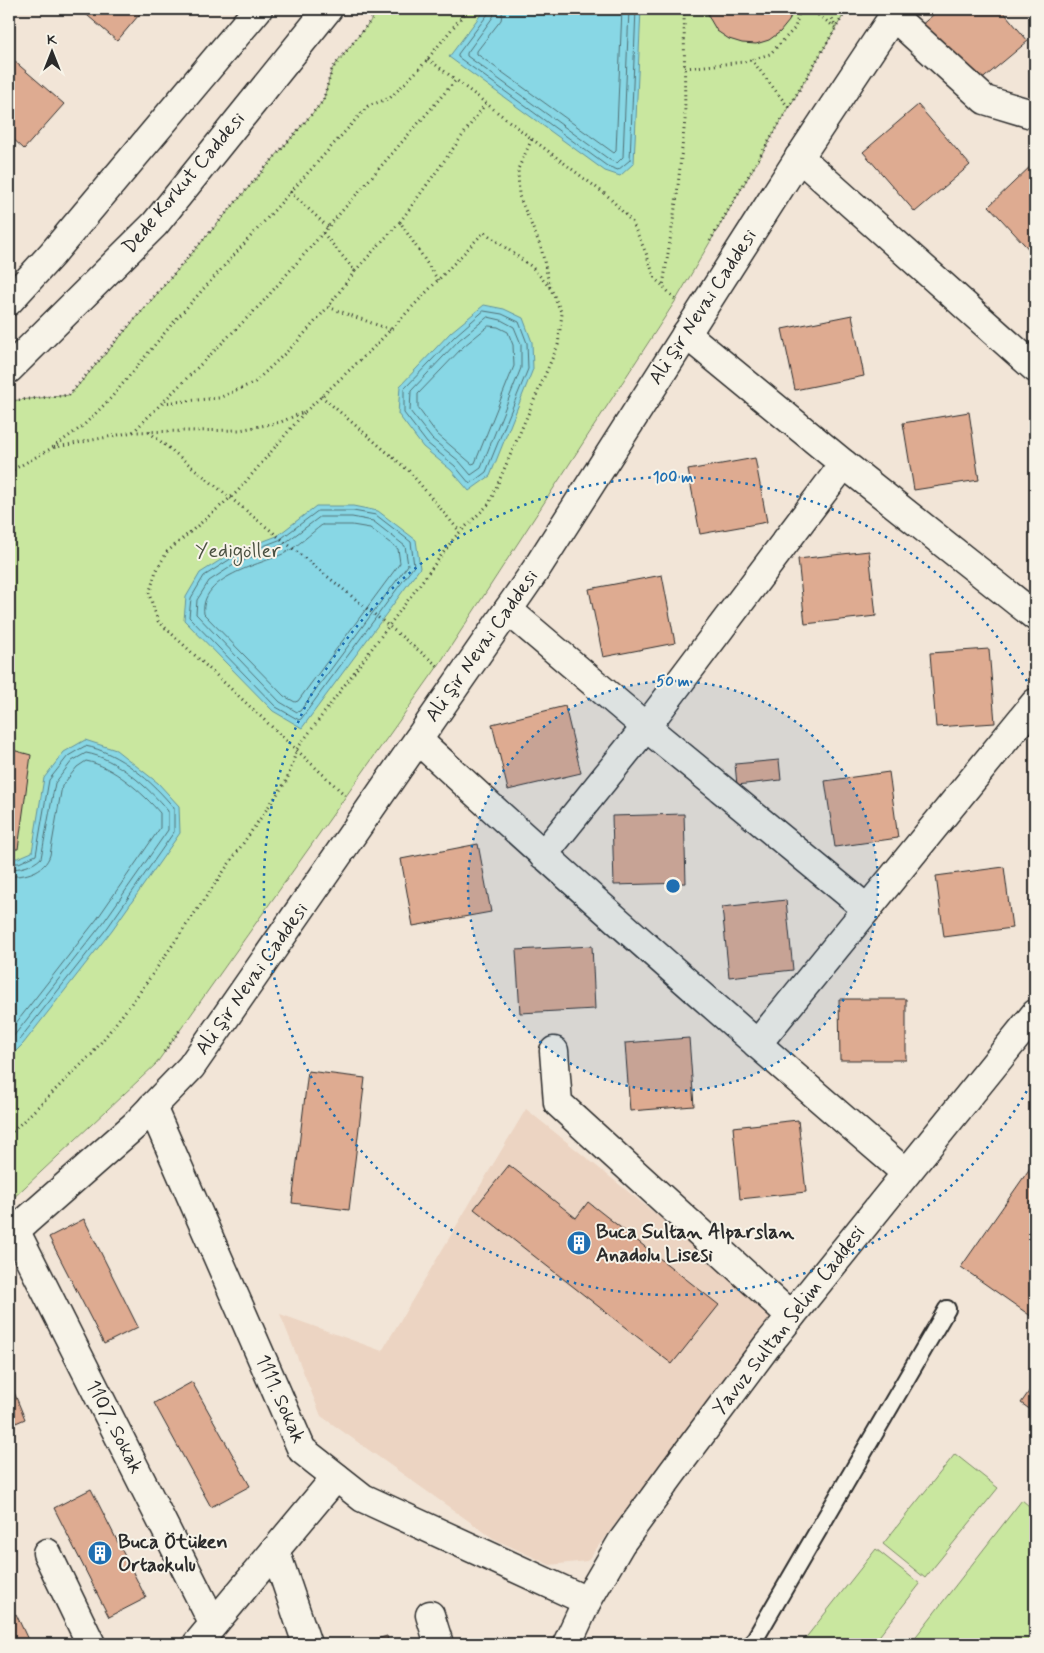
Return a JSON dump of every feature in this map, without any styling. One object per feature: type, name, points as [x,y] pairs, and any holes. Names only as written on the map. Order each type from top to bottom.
[{"type":"street","points":[[9,301],[52,254],[258,9]]},
{"type":"street","name":"Dede Korkut Caddesi","points":[[9,369],[155,224],[328,9]]},
{"type":"street","points":[[896,12],[985,100],[1035,115]]},
{"type":"street","name":"Ali Şir Nevai Caddesi","points":[[12,1233],[134,1126],[191,1067],[535,570],[799,158],[896,12]]},
{"type":"street","points":[[799,158],[1033,360]]},
{"type":"street","points":[[686,334],[844,464],[1035,616]]},
{"type":"street","points":[[543,856],[646,727],[844,464]]},
{"type":"street","points":[[508,610],[646,727],[867,909]]},
{"type":"street","points":[[757,1044],[1035,703]]},
{"type":"street","points":[[418,740],[543,856],[906,1173]]},
{"type":"street","name":"Yavuz Sultan Selim Caddesi","points":[[568,1644],[587,1601],[621,1543],[760,1355],[1035,1014]]},
{"type":"street","points":[[554,1051],[558,1103],[792,1316]]},
{"type":"street","name":"1111. Sokak","points":[[152,1107],[302,1450],[363,1498],[587,1601]]},
{"type":"street","name":"1107. Sokak","points":[[12,1233],[205,1634]]},
{"type":"street","points":[[205,1634],[336,1477]]},
{"type":"street","points":[[275,1550],[308,1644]]},
{"type":"street","points":[[47,1553],[91,1644]]},
{"type":"street","points":[[430,1615],[439,1644]]},
{"type":"lane","points":[[752,1644],[947,1310]]},
{"type":"path","points":[[9,401],[69,395],[323,101],[332,69],[380,9]]},
{"type":"path","points":[[9,472],[52,448],[83,426],[110,398],[172,324],[368,106],[390,98],[428,59],[468,9]]},
{"type":"path","points":[[663,286],[677,195],[685,120],[684,9]]},
{"type":"path","points":[[685,68],[744,62],[770,54],[795,28],[800,9]]},
{"type":"path","points":[[810,9],[836,28]]},
{"type":"path","points":[[829,9],[836,28]]},
{"type":"path","points":[[710,241],[847,9]]},
{"type":"path","points":[[428,59],[610,196],[632,222],[646,253],[654,279],[676,300],[680,291]]},
{"type":"path","points":[[751,59],[789,108]]},
{"type":"path","points":[[133,432],[261,304],[456,80]]},
{"type":"path","points":[[162,403],[219,398],[255,382],[296,343],[328,307],[355,271],[400,222],[486,103]]},
{"type":"path","points":[[9,1135],[92,1054],[140,992],[287,780],[297,749],[455,537],[489,504],[558,345],[562,314],[551,289],[542,247],[519,196],[518,169],[532,139]]},
{"type":"path","points":[[290,192],[328,228]]},
{"type":"path","points":[[400,222],[438,280]]},
{"type":"path","points":[[346,796],[158,620],[149,594],[156,571],[167,552],[237,492],[306,411],[391,330],[484,232],[532,267],[551,289]]},
{"type":"path","points":[[323,233],[355,271]]},
{"type":"path","points":[[328,307],[391,330]]},
{"type":"path","points":[[321,396],[409,471],[460,532]]},
{"type":"path","points":[[52,448],[133,432],[240,430],[282,422],[306,411]]},
{"type":"path","points":[[149,432],[438,666],[432,674]]},
{"type":"path","points":[[161,1056],[183,1026]]},
{"type":"shaded area","points":[[526,1109],[777,1312],[587,1561],[550,1565],[494,1539],[321,1416],[280,1314],[382,1351]]},
{"type":"green space","name":"Yedigöller","points":[[380,9],[847,9],[676,300],[438,666],[156,1064],[9,1202],[9,401],[70,395],[323,101],[332,69]]},
{"type":"green space","points":[[955,1454],[998,1488],[925,1578],[883,1544]]},
{"type":"green space","points":[[1022,1500],[1035,1511],[1035,1640],[1032,1644],[910,1644]]},
{"type":"green space","points":[[876,1549],[920,1584],[873,1644],[809,1644],[804,1640]]},
{"type":"water","points":[[485,9],[641,9],[634,163],[620,176],[605,171],[449,57]]},
{"type":"water","points":[[484,305],[504,309],[523,318],[532,342],[533,369],[490,476],[469,491],[451,470],[423,447],[398,414],[400,386],[451,332]]},
{"type":"water","points":[[316,506],[353,506],[378,511],[416,540],[420,568],[302,728],[273,711],[184,620],[186,597],[200,573],[230,554],[277,536]]},
{"type":"water","points":[[85,740],[116,750],[158,783],[179,806],[180,833],[112,930],[23,1044],[9,1058],[9,858],[18,858],[32,852],[44,778],[64,752]]},
{"type":"building","points":[[80,9],[144,9],[117,41]]},
{"type":"building","points":[[706,9],[793,9],[789,21],[780,32],[769,40],[756,44],[742,43],[729,39],[717,31]]},
{"type":"building","points":[[940,9],[1001,9],[1028,41],[973,87],[920,26]]},
{"type":"building","points":[[13,60],[64,104],[24,149],[9,135],[9,65]]},
{"type":"building","points":[[918,105],[970,165],[915,212],[863,152]]},
{"type":"building","points":[[1035,162],[1035,256],[989,206]]},
{"type":"building","points":[[852,315],[864,376],[795,390],[782,329]]},
{"type":"building","points":[[969,412],[979,480],[914,490],[903,423]]},
{"type":"building","points":[[755,458],[767,522],[700,534],[688,470]]},
{"type":"building","points":[[869,551],[876,616],[805,624],[798,559]]},
{"type":"building","points":[[662,575],[675,643],[603,657],[589,589]]},
{"type":"building","points":[[989,649],[995,723],[936,727],[930,653]]},
{"type":"building","points":[[565,706],[581,773],[508,790],[492,724]]},
{"type":"building","points":[[9,749],[31,755],[18,849],[9,849]]},
{"type":"building","points":[[779,760],[781,780],[737,785],[735,764]]},
{"type":"building","points":[[889,772],[898,838],[835,847],[825,781]]},
{"type":"building","points":[[684,814],[686,883],[614,885],[612,816]]},
{"type":"building","points":[[478,844],[491,912],[413,926],[401,859]]},
{"type":"building","points":[[1004,867],[1012,928],[944,937],[936,876]]},
{"type":"building","points":[[786,900],[793,970],[729,977],[722,907]]},
{"type":"building","points":[[592,946],[595,1009],[520,1013],[516,950]]},
{"type":"building","points":[[839,999],[906,999],[906,1060],[840,1060]]},
{"type":"building","points":[[689,1038],[694,1106],[630,1111],[625,1043]]},
{"type":"building","points":[[308,1071],[365,1078],[349,1210],[292,1203]]},
{"type":"building","points":[[798,1120],[806,1192],[740,1199],[733,1127]]},
{"type":"building","points":[[1035,1161],[1035,1291],[1031,1296],[1035,1299],[1035,1319],[961,1267]]},
{"type":"building","name":"Buca Sultan Alparslan Anadolu Lisesi","points":[[509,1165],[576,1218],[588,1202],[719,1305],[672,1364],[474,1209]]},
{"type":"building","points":[[84,1219],[138,1327],[104,1344],[49,1237]]},
{"type":"building","points":[[9,1380],[25,1419],[9,1426]]},
{"type":"building","points":[[192,1382],[250,1486],[211,1507],[154,1403]]},
{"type":"building","points":[[1035,1383],[1035,1413],[1021,1403]]},
{"type":"building","name":"Buca Ötüken Ortaokulu","points":[[91,1489],[146,1598],[109,1617],[54,1508]]},
{"type":"building","points":[[16,1614],[30,1644],[9,1644],[9,1618]]},
{"type":"building","points":[[387,1636],[389,1644],[360,1644]]},
{"type":"place","name":"Buca Sultan Alparslan Anadolu Lisesi","points":[[579,1243]]},
{"type":"place","name":"Buca Ötüken Ortaokulu","points":[[100,1553]]}]
